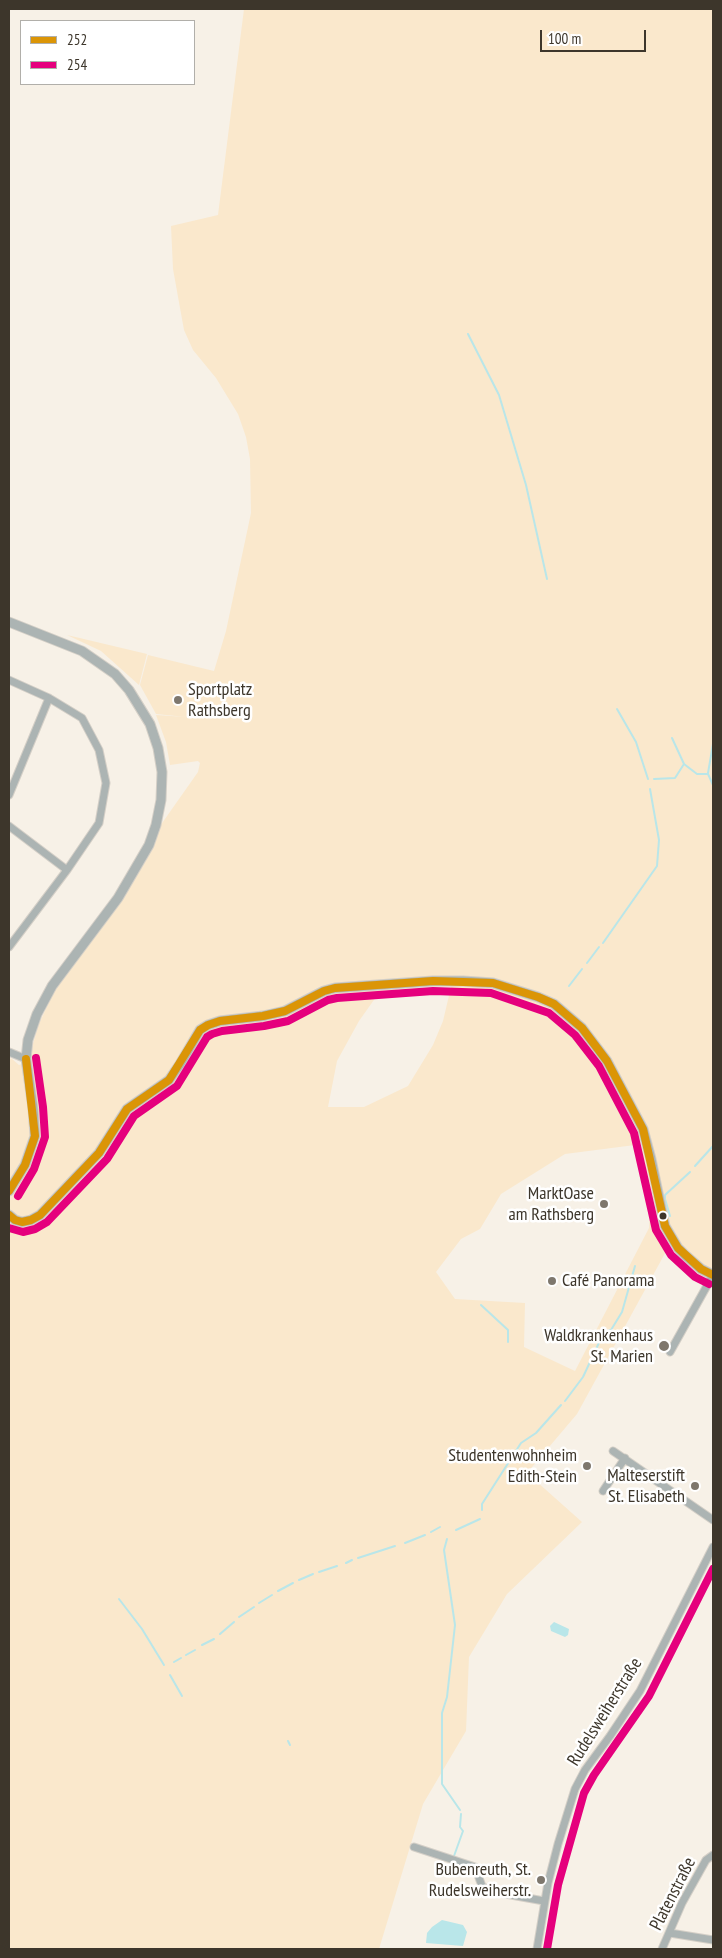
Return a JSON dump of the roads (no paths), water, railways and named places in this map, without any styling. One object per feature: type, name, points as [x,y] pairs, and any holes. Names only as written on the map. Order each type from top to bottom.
[{"type":"street","points":[[9,622],[82,652],[115,674],[129,690],[150,724],[158,748],[162,772],[161,800],[156,825],[149,845],[118,898],[52,986],[37,1014],[28,1040],[26,1059],[35,1136],[25,1165],[9,1191]]},
{"type":"street","points":[[9,680],[49,698],[82,718],[99,750],[106,783],[99,823],[67,870],[9,947]]},
{"type":"street","points":[[9,795],[49,698]]},
{"type":"street","points":[[9,826],[67,870]]},
{"type":"street","points":[[9,1215],[15,1220],[22,1222],[36,1218],[104,1146],[127,1108],[169,1080],[200,1030],[208,1025],[220,1021],[263,1016],[285,1011],[324,991],[343,987],[433,981],[493,984],[538,997],[561,1009],[582,1028],[607,1061],[632,1106],[643,1129],[665,1226],[682,1252],[701,1268],[713,1275],[670,1352]]},
{"type":"street","points":[[9,1052],[26,1059]]},
{"type":"street","points":[[613,1451],[713,1520]]},
{"type":"street","points":[[603,1491],[625,1458]]},
{"type":"street","name":"Rudelsweiherstraße","points":[[537,1949],[544,1901],[558,1844],[575,1789],[585,1770],[640,1691],[713,1547]]},
{"type":"street","points":[[414,1847],[475,1867],[482,1886],[489,1891],[544,1901]]},
{"type":"street","name":"Platenstraße","points":[[662,1949],[706,1860],[713,1855]]},
{"type":"street","points":[[670,1933],[713,1940]]},
{"type":"water","points":[[554,1622],[569,1629],[568,1635],[565,1637],[551,1631],[550,1626]]},
{"type":"water","points":[[442,1920],[463,1925],[467,1932],[463,1946],[426,1943],[427,1933]]},
{"type":"waterway","points":[[468,334],[499,395],[526,485],[547,579]]},
{"type":"waterway","points":[[617,709],[636,742],[648,779]]},
{"type":"waterway","points":[[672,738],[684,764]]},
{"type":"waterway","points":[[708,773],[713,744]]},
{"type":"waterway","points":[[654,779],[675,778],[684,764],[697,774],[708,774],[713,785]]},
{"type":"waterway","points":[[603,943],[657,866],[659,840],[650,789]]},
{"type":"waterway","points":[[587,963],[599,947]]},
{"type":"waterway","points":[[569,986],[582,969]]},
{"type":"waterway","points":[[695,1166],[713,1146]]},
{"type":"waterway","points":[[670,1216],[665,1195],[690,1172]]},
{"type":"waterway","points":[[565,1401],[583,1377],[604,1332],[611,1330],[622,1312],[635,1266]]},
{"type":"waterway","points":[[481,1305],[508,1330],[508,1342]]},
{"type":"waterway","points":[[482,1510],[482,1504],[521,1443],[536,1433],[561,1405]]},
{"type":"waterway","points":[[456,1530],[480,1519]]},
{"type":"waterway","points":[[431,1532],[440,1527]]},
{"type":"waterway","points":[[405,1543],[425,1535]]},
{"type":"waterway","points":[[447,1539],[444,1550],[455,1625],[447,1697],[442,1713],[442,1784],[460,1810]]},
{"type":"waterway","points":[[358,1558],[395,1546]]},
{"type":"waterway","points":[[346,1563],[352,1560]]},
{"type":"waterway","points":[[319,1572],[337,1566]]},
{"type":"waterway","points":[[299,1580],[313,1574]]},
{"type":"waterway","points":[[278,1591],[293,1583]]},
{"type":"waterway","points":[[259,1603],[272,1595]]},
{"type":"waterway","points":[[119,1599],[142,1629],[164,1665]]},
{"type":"waterway","points":[[239,1617],[254,1607]]},
{"type":"waterway","points":[[220,1634],[234,1622]]},
{"type":"waterway","points":[[202,1645],[214,1639]]},
{"type":"waterway","points":[[186,1655],[195,1650]]},
{"type":"waterway","points":[[174,1662],[181,1658]]},
{"type":"waterway","points":[[170,1675],[182,1696]]},
{"type":"waterway","points":[[288,1741],[290,1745]]},
{"type":"waterway","points":[[454,1856],[463,1831],[460,1827],[461,1814]]},
{"type":"place","name":"Sportplatz Rathsberg","points":[[178,700]]},
{"type":"place","name":"MarktOase am Rathsberg","points":[[604,1204]]},
{"type":"place","name":"Café Panorama","points":[[552,1281]]},
{"type":"place","name":"Waldkrankenhaus St. Marien","points":[[664,1346]]},
{"type":"place","name":"Studentenwohnheim Edith-Stein","points":[[587,1466]]},
{"type":"place","name":"Malteserstift St. Elisabeth","points":[[695,1486]]},
{"type":"place","name":"Bubenreuth, St. Rudelsweiherstr.","points":[[541,1880]]}]
